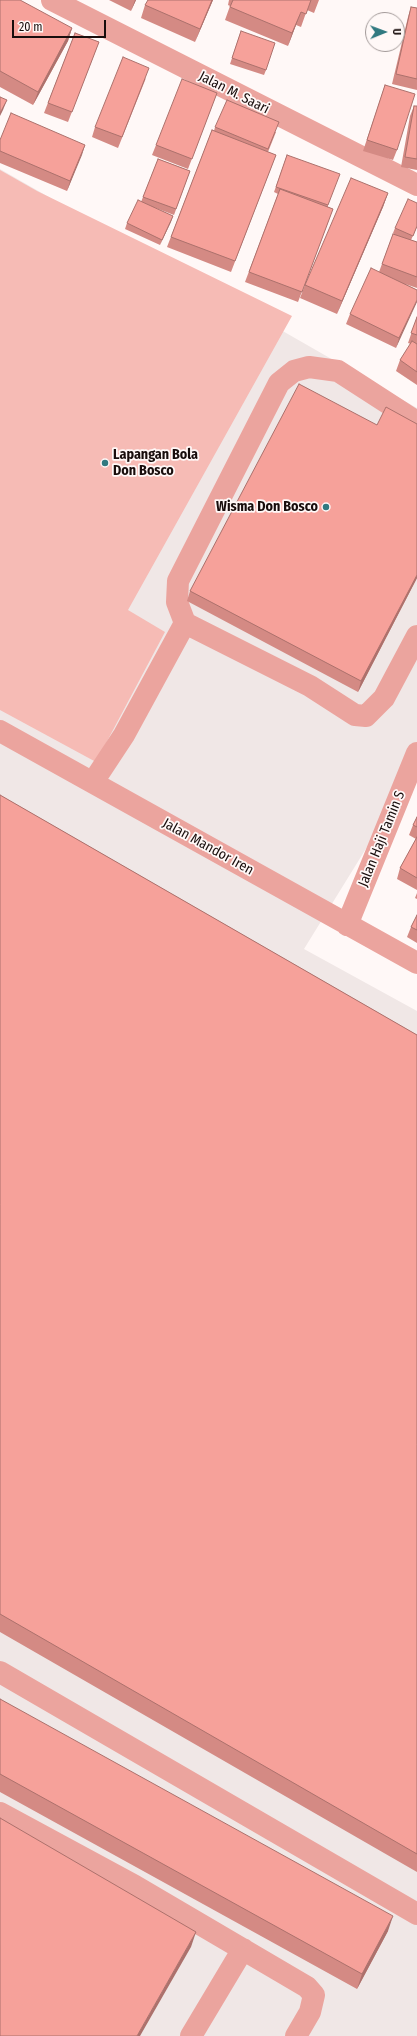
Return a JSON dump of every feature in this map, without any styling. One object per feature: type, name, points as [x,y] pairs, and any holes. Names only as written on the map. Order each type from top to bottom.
[{"type":"street","name":"Jalan M. Saari","points":[[52,0],[417,184]]},
{"type":"street","points":[[417,422],[338,371],[309,368],[294,371],[279,383],[178,581],[177,602],[185,623],[310,686],[355,715],[366,716],[384,698],[417,636]]},
{"type":"street","points":[[92,782],[124,735],[185,623]]},
{"type":"street","name":"Jalan Mandor Iren","points":[[0,731],[417,964]]},
{"type":"street","name":"Jalan Haji Tamin S","points":[[346,925],[417,754]]},
{"type":"street","points":[[0,1672],[417,1914]]},
{"type":"street","points":[[0,1814],[135,1886],[307,1987],[314,1995],[310,2012],[296,2036]]},
{"type":"street","points":[[191,2036],[243,1949]]},
{"type":"shaded area","points":[[0,169],[417,408],[417,766],[304,949],[417,1011],[417,2036],[0,2036]]},
{"type":"shaded area","name":"Lapangan Bola Don Bosco","points":[[0,170],[37,191],[292,316],[128,610],[165,632],[96,762],[0,710]]},
{"type":"building","points":[[0,0],[20,0],[72,28],[38,92],[0,71]]},
{"type":"building","points":[[148,0],[212,0],[200,29],[145,5]]},
{"type":"building","points":[[233,0],[311,0],[306,14],[301,12],[292,33],[230,7]]},
{"type":"building","points":[[411,7],[417,8],[417,79],[396,74],[401,52],[405,52],[405,34]]},
{"type":"building","points":[[241,31],[275,43],[266,70],[232,58]]},
{"type":"building","points":[[75,33],[99,42],[72,112],[48,103]]},
{"type":"building","points":[[123,57],[149,68],[122,137],[95,127]]},
{"type":"building","points":[[182,79],[217,93],[192,159],[156,145]]},
{"type":"building","points":[[385,85],[415,94],[397,150],[367,140]]},
{"type":"building","points":[[0,97],[7,100],[0,113]]},
{"type":"building","points":[[227,100],[279,122],[268,149],[215,127]]},
{"type":"building","points":[[414,106],[417,106],[417,159],[405,157]]},
{"type":"building","points":[[11,113],[85,145],[70,181],[0,151],[0,140]]},
{"type":"building","points":[[212,130],[276,155],[235,261],[171,237]]},
{"type":"building","points":[[287,155],[340,174],[328,205],[276,187]]},
{"type":"building","points":[[158,159],[190,171],[176,209],[143,197]]},
{"type":"building","points":[[351,178],[388,193],[342,301],[305,285]]},
{"type":"building","points":[[280,189],[333,209],[302,292],[249,272]]},
{"type":"building","points":[[408,199],[417,203],[417,226],[413,236],[395,228]]},
{"type":"building","points":[[138,200],[173,216],[162,240],[127,223]]},
{"type":"building","points":[[393,234],[417,242],[417,277],[382,264]]},
{"type":"building","points":[[371,268],[417,290],[417,300],[399,338],[350,314]]},
{"type":"building","points":[[417,317],[417,335],[411,333]]},
{"type":"building","points":[[412,341],[417,344],[417,372],[400,360]]},
{"type":"building","name":"Wisma Don Bosco","points":[[299,384],[377,425],[386,407],[417,424],[417,575],[361,681],[190,591]]},
{"type":"building","points":[[0,795],[417,1035],[417,1854],[0,1614]]},
{"type":"building","points":[[417,817],[417,827],[413,825]]},
{"type":"building","points":[[417,837],[417,878],[400,868]]},
{"type":"building","points":[[417,915],[417,930],[411,927]]},
{"type":"building","points":[[0,1699],[393,1916],[362,1974],[0,1774]]},
{"type":"building","points":[[0,1818],[196,1932],[137,2036],[0,2036]]},
{"type":"place","name":"Lapangan Bola Don Bosco","points":[[105,463]]},
{"type":"place","name":"Wisma Don Bosco","points":[[326,507]]}]
